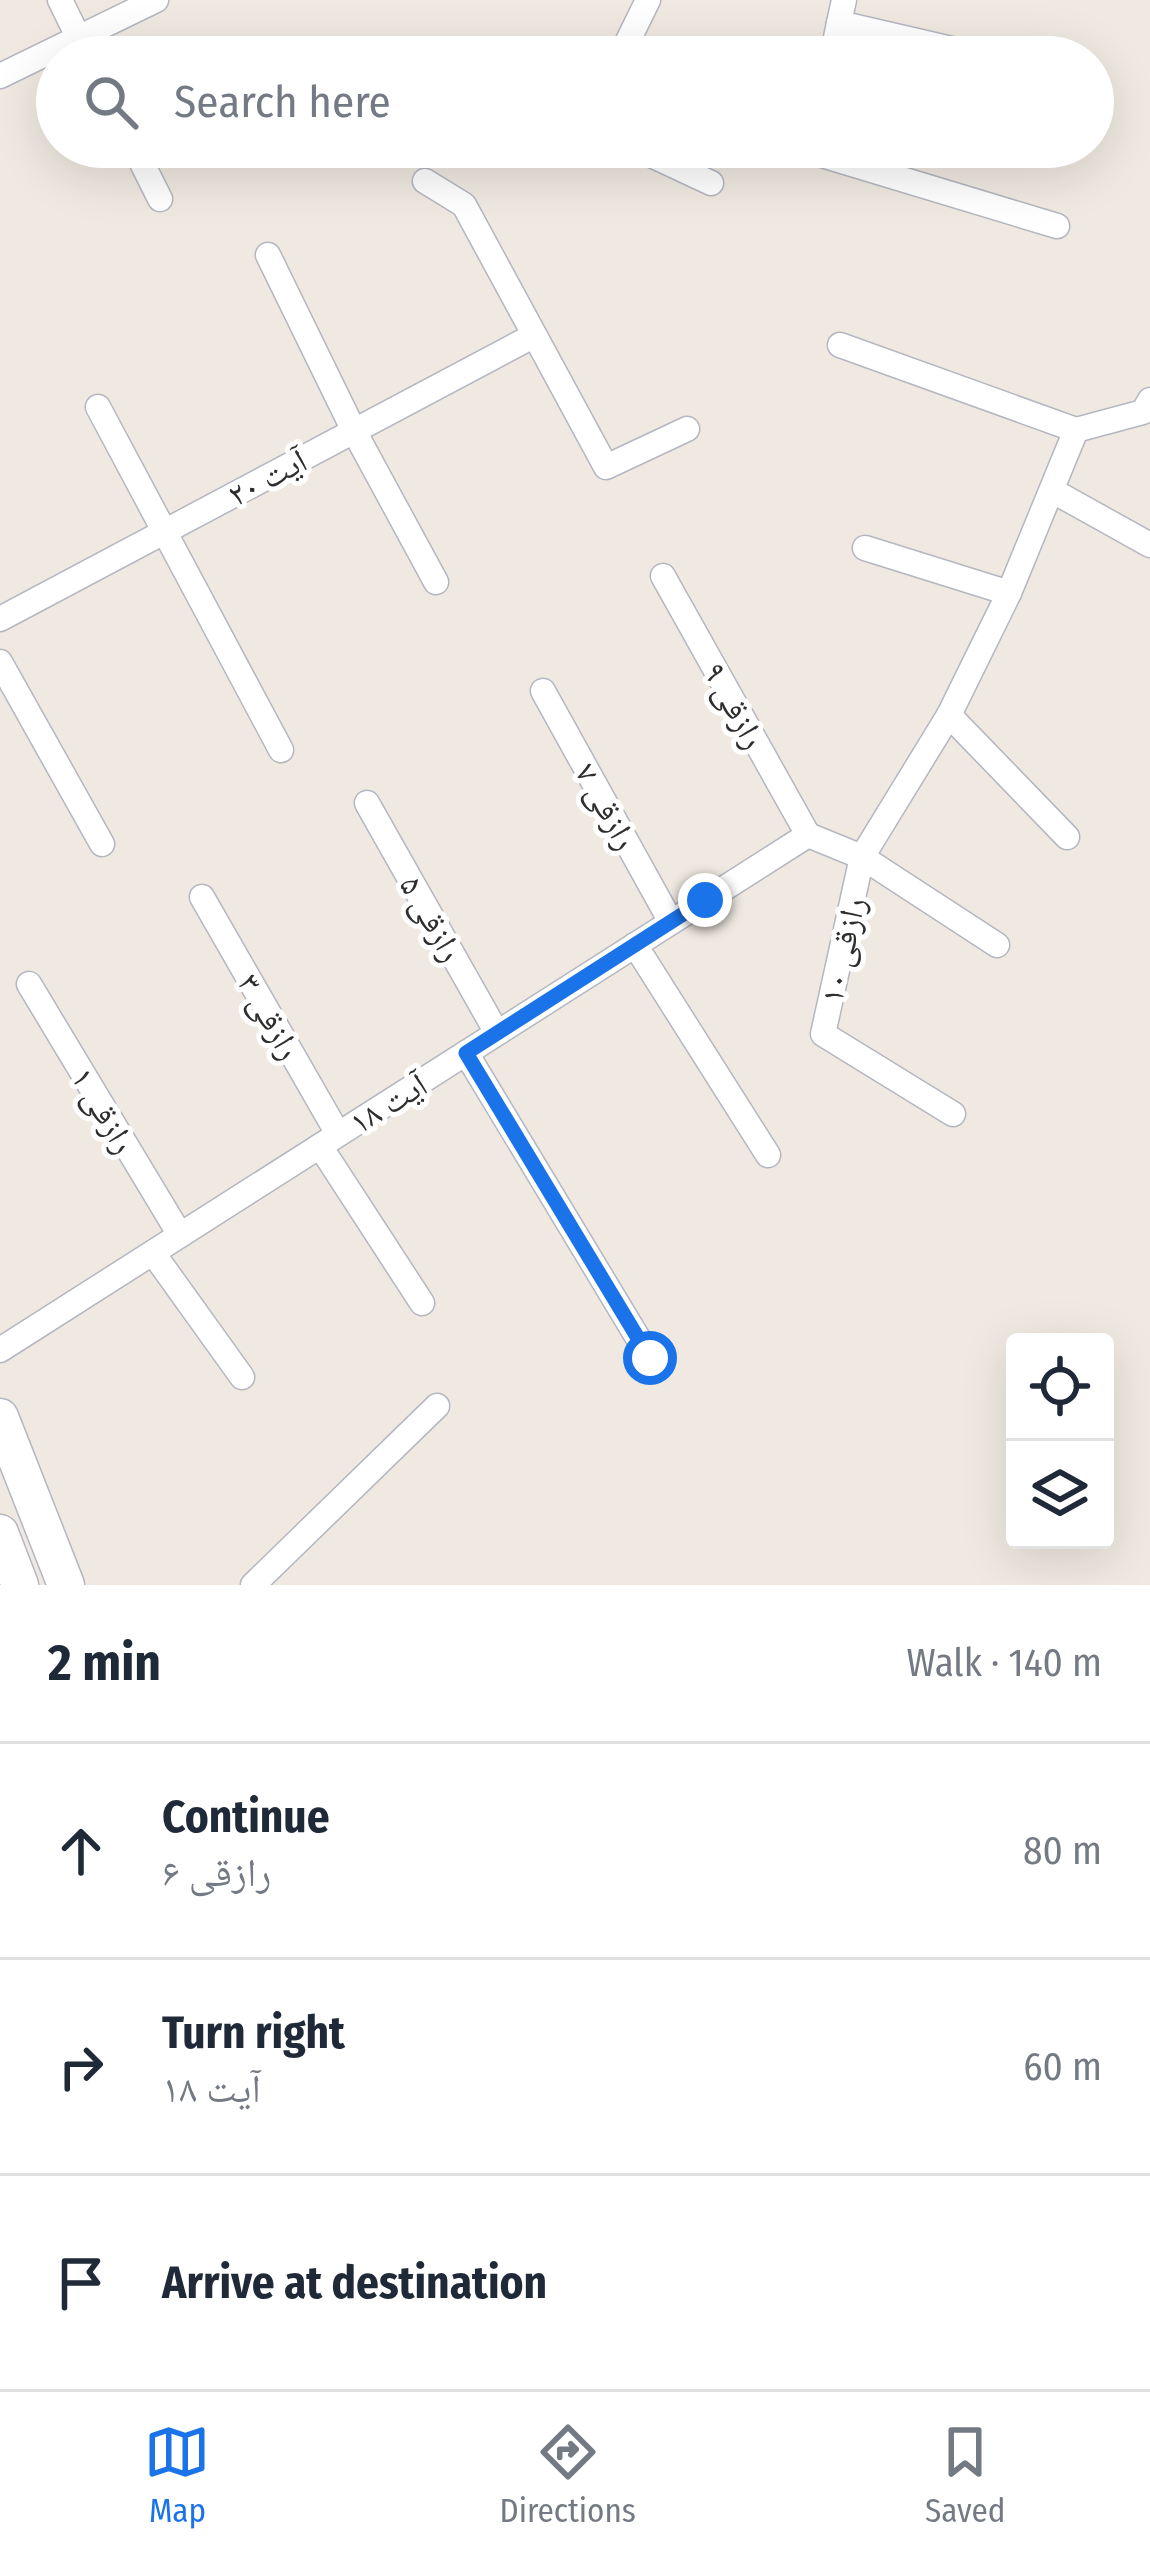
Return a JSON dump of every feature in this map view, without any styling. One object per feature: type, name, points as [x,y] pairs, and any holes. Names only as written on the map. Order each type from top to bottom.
[{"type":"main road","points":[[0,1417],[66,1585]]},
{"type":"main road","points":[[0,1533],[20,1585]]},
{"type":"street","points":[[60,0],[78,36]]},
{"type":"street","points":[[101,36],[156,0]]},
{"type":"street","points":[[630,36],[648,0]]},
{"type":"street","points":[[841,11],[920,36]]},
{"type":"street","points":[[0,76],[36,64]]},
{"type":"street","points":[[144,168],[160,199]]},
{"type":"street","points":[[679,168],[711,183]]},
{"type":"street","points":[[865,168],[1057,226]]},
{"type":"street","points":[[425,182],[464,205],[606,467],[687,429]]},
{"type":"street","points":[[268,255],[354,431],[436,582]]},
{"type":"street","name":"آیت ۲۰","points":[[0,619],[533,336]]},
{"type":"street","points":[[840,345],[1076,430],[1143,412],[1150,400]]},
{"type":"street","points":[[98,406],[281,749]]},
{"type":"street","points":[[862,857],[949,715],[1009,593],[1076,430]]},
{"type":"street","points":[[1053,491],[1150,545]]},
{"type":"street","points":[[865,548],[1009,593]]},
{"type":"street","name":"رازقی ۹","points":[[663,576],[808,835]]},
{"type":"street","points":[[0,662],[102,844]]},
{"type":"street","name":"رازقی ۷","points":[[543,691],[671,922]]},
{"type":"street","points":[[949,715],[1067,837]]},
{"type":"street","name":"رازقی ۵","points":[[367,802],[497,1033]]},
{"type":"street","points":[[808,835],[862,857],[997,945]]},
{"type":"street","name":"آیت ۱۸","points":[[0,1350],[808,835]]},
{"type":"street","name":"رازقی ۱۰","points":[[862,857],[823,1034],[953,1114]]},
{"type":"street","name":"رازقی ۳","points":[[202,897],[329,1140],[422,1304]]},
{"type":"street","points":[[635,945],[768,1155]]},
{"type":"street","name":"رازقی ۱","points":[[28,984],[180,1235]]},
{"type":"street","points":[[466,1053],[650,1358]]},
{"type":"street","points":[[153,1252],[242,1377]]},
{"type":"street","points":[[253,1585],[437,1406]]},
{"type":"route","points":[[650,1358],[466,1053],[705,900]]}]
